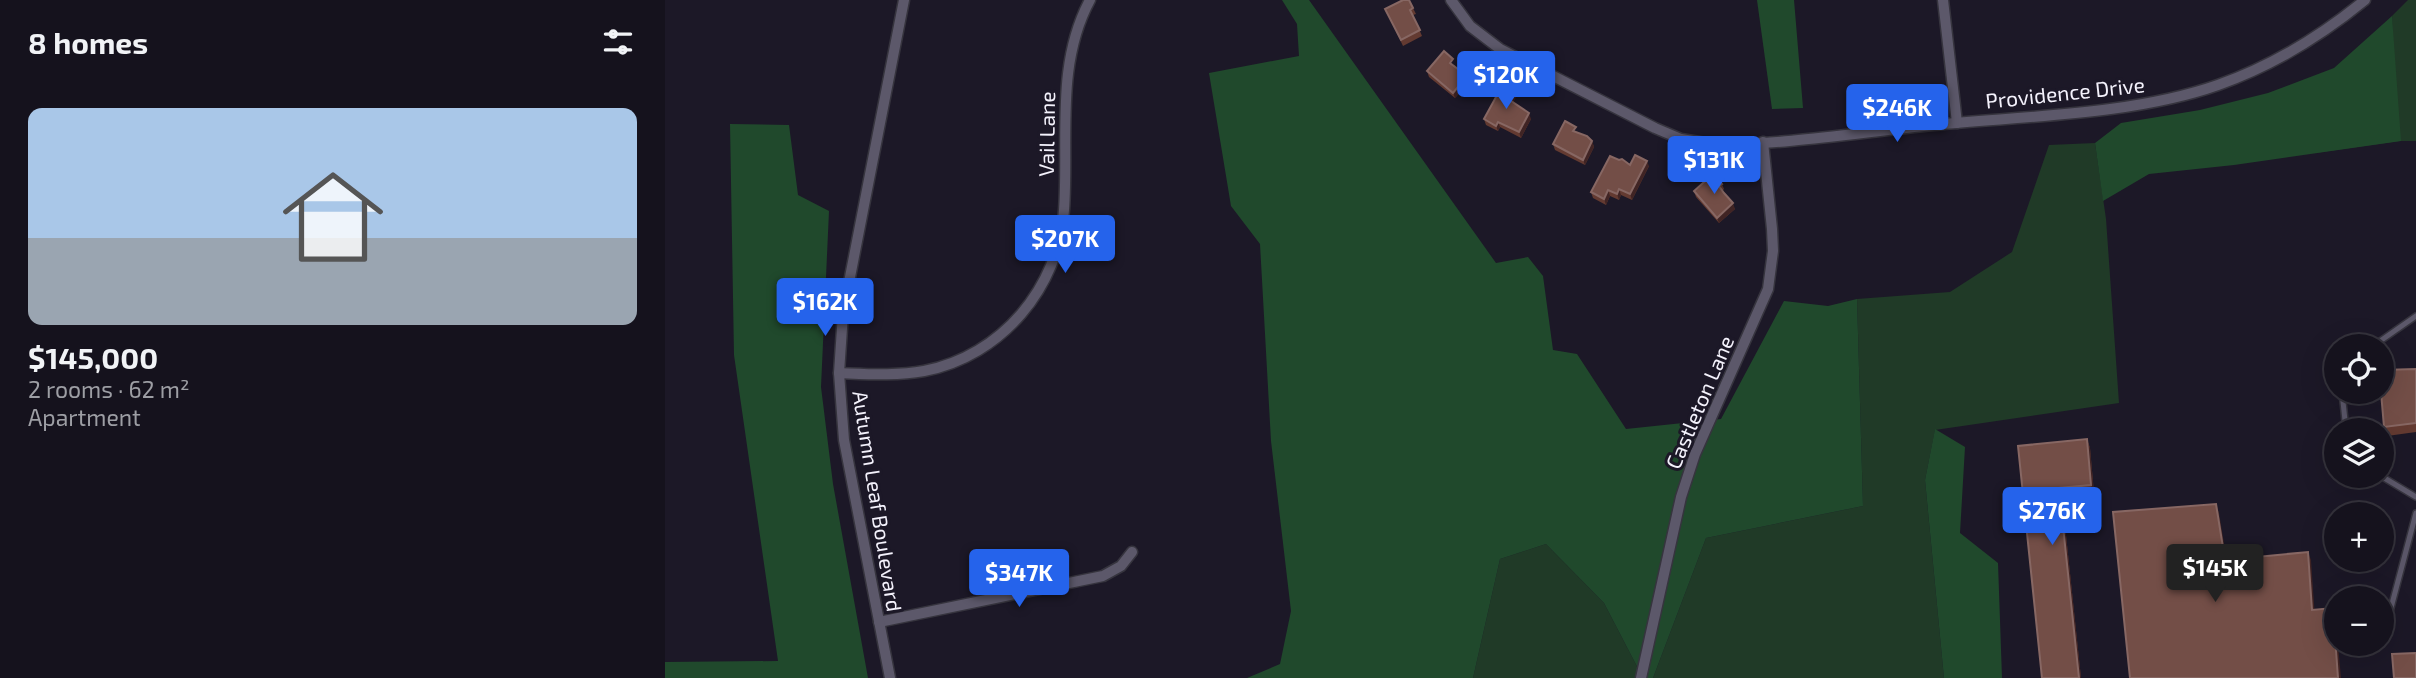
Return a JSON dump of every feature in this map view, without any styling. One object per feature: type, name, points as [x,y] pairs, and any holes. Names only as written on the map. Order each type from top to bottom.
[{"type":"street","name":"Autumn Leaf Boulevard","points":[[890,678],[844,440],[839,373],[843,313],[904,0]]},
{"type":"street","name":"Vail Lane","points":[[839,373],[908,373],[925,371],[957,360],[974,352],[1004,331],[1017,320],[1037,295],[1053,264],[1062,230],[1068,61],[1076,30],[1090,0]]},
{"type":"street","name":"Providence Drive","points":[[1451,0],[1470,26],[1500,49],[1655,128],[1681,139],[1717,145],[2148,103],[2216,86],[2255,70],[2296,49],[2365,0]]},
{"type":"street","points":[[1944,0],[1957,123]]},
{"type":"street","name":"Castleton Lane","points":[[1640,678],[1695,454],[1768,289],[1773,251],[1763,142]]},
{"type":"street","points":[[879,622],[1104,576],[1121,566],[1132,552]]},
{"type":"lane","points":[[2390,334],[2416,316]]},
{"type":"lane","points":[[2394,484],[2416,497]]},
{"type":"lane","points":[[2394,595],[2416,513]]},
{"type":"green space","points":[[1282,0],[1309,0],[1496,263],[1528,257],[1543,276],[1553,350],[1577,354],[1626,429],[1721,419],[1784,301],[1828,306],[1857,299],[1863,506],[1706,538],[1653,678],[1643,678],[1604,603],[1546,544],[1500,559],[1473,678],[1247,678],[1280,664],[1291,611],[1271,441],[1260,244],[1231,206],[1209,73],[1299,56],[1297,24]]},
{"type":"green space","points":[[1757,0],[1794,0],[1803,108],[1772,109]]},
{"type":"green space","points":[[2408,0],[2416,0],[2416,141],[2315,153],[2330,89],[2393,55],[2392,16]]},
{"type":"green space","points":[[2392,16],[2401,141],[2234,165],[2149,174],[2103,201],[2095,143],[2121,123],[2200,110],[2268,93],[2334,68]]},
{"type":"green space","points":[[730,124],[789,125],[798,195],[829,211],[821,387],[833,484],[868,678],[665,678],[665,662],[778,661],[734,355]]},
{"type":"green space","points":[[2095,143],[2106,219],[2119,403],[1935,430],[1925,480],[1944,678],[1653,678],[1706,538],[1863,506],[1857,299],[1950,292],[2012,252],[2049,145]]},
{"type":"green space","points":[[1935,429],[1965,447],[1960,533],[1998,563],[2002,678],[1944,678],[1925,480]]},
{"type":"green space","points":[[1546,544],[1604,603],[1643,678],[1473,678],[1500,559]]},
{"type":"building","points":[[1403,0],[1409,0],[1413,8],[1410,10],[1420,30],[1401,40],[1385,9]]},
{"type":"building","points":[[1444,51],[1453,59],[1450,63],[1467,76],[1453,93],[1427,71]]},
{"type":"building","points":[[1502,86],[1514,92],[1509,102],[1529,113],[1519,132],[1498,122],[1496,126],[1484,119]]},
{"type":"building","points":[[1565,121],[1576,127],[1573,131],[1592,141],[1583,160],[1553,144]]},
{"type":"building","points":[[1635,155],[1647,161],[1630,194],[1619,189],[1617,194],[1608,190],[1604,199],[1591,192],[1610,156],[1622,159],[1630,165]]},
{"type":"building","points":[[1713,174],[1733,203],[1717,218],[1694,191]]},
{"type":"building","points":[[2416,369],[2416,423],[2394,426],[2394,418],[2383,418],[2382,404],[2394,404],[2394,370]]},
{"type":"building","points":[[2087,439],[2091,485],[2059,488],[2079,678],[2042,678],[2018,446]]},
{"type":"building","points":[[2216,504],[2225,560],[2308,552],[2312,610],[2324,609],[2324,656],[2336,656],[2338,678],[2130,678],[2113,512]]},
{"type":"building","points":[[2416,653],[2416,678],[2394,678],[2394,654]]}]
